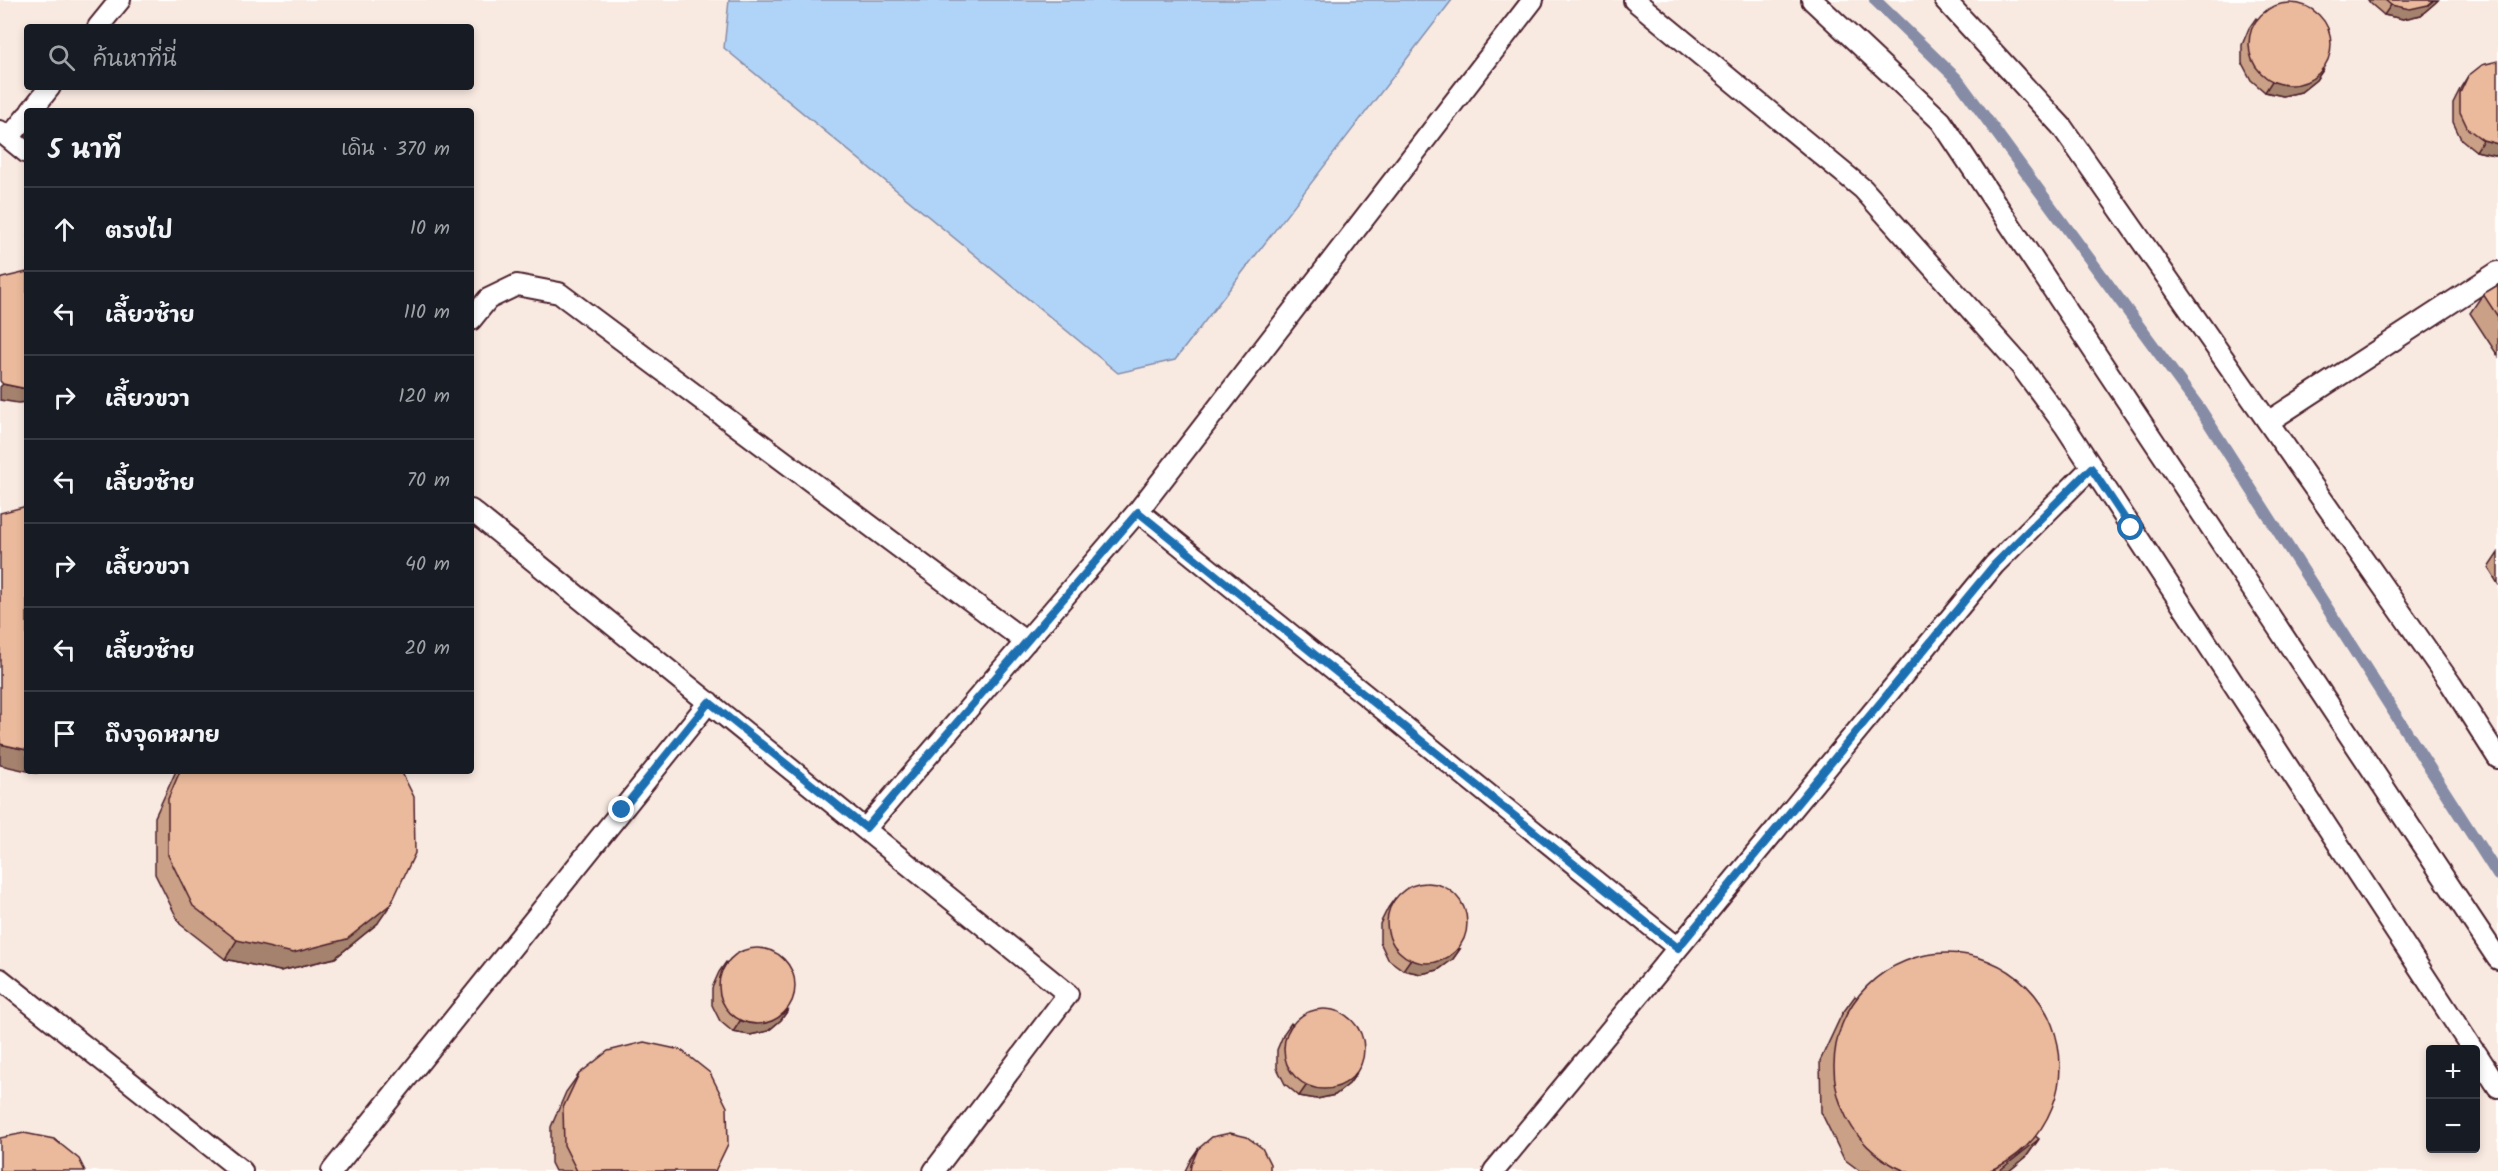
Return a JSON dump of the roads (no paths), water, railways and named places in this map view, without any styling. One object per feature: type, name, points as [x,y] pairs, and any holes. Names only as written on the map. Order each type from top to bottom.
[{"type":"lane","points":[[100,24],[120,0]]},
{"type":"lane","points":[[866,828],[1138,512],[1533,0]]},
{"type":"lane","points":[[1634,0],[1863,189],[2020,365],[2065,426],[2470,1045]]},
{"type":"lane","points":[[1812,0],[1941,121],[2498,959]]},
{"type":"lane","points":[[1945,0],[2062,127],[2451,684],[2498,758]]},
{"type":"lane","points":[[33,108],[48,90]]},
{"type":"lane","points":[[24,118],[4,135],[24,151]]},
{"type":"lane","points":[[2268,422],[2498,272]]},
{"type":"lane","points":[[474,316],[488,299],[517,285],[559,293],[1026,642]]},
{"type":"lane","points":[[1494,1171],[1994,565],[2091,468]]},
{"type":"lane","points":[[474,512],[1068,994],[934,1171]]},
{"type":"lane","points":[[1138,512],[1678,948]]},
{"type":"lane","points":[[332,1171],[709,702]]},
{"type":"lane","points":[[0,979],[242,1171]]},
{"type":"lane","points":[[2480,1060],[2498,1087]]},
{"type":"water","points":[[729,0],[1452,0],[1175,360],[1118,373],[724,48]]},
{"type":"waterway","points":[[1875,0],[1957,79],[2200,409],[2498,875]]}]
